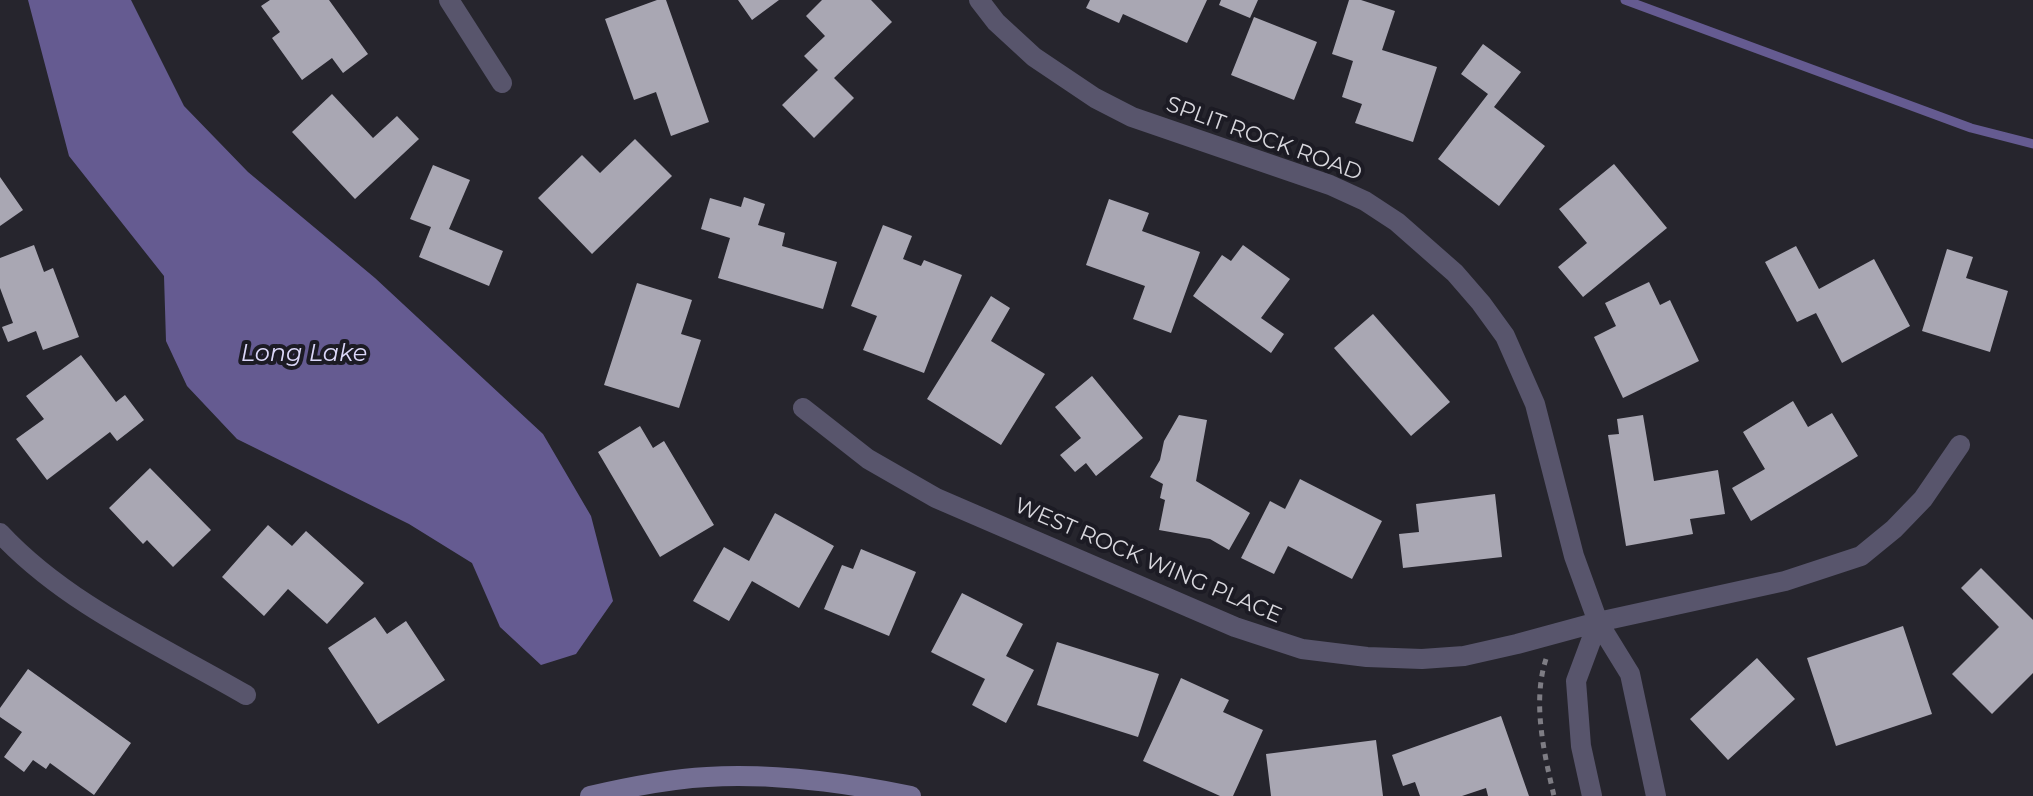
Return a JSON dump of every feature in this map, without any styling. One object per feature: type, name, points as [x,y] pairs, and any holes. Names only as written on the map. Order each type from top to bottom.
[{"type":"street","points":[[449,0],[502,83]]},
{"type":"street","name":"SPLIT ROCK ROAD","points":[[979,0],[996,22],[1034,57],[1095,98],[1132,117],[1330,185],[1365,201],[1397,222],[1455,273],[1481,303],[1505,336],[1535,404],[1574,556],[1598,622],[1630,674],[1656,796]]},
{"type":"street","name":"WEST ROCK WING PLACE","points":[[803,408],[868,459],[936,498],[1235,627],[1302,649],[1380,658],[1464,656],[1598,622],[1785,581],[1861,556],[1894,529],[1923,499],[1960,445]]},
{"type":"street","points":[[0,533],[69,594],[246,695]]},
{"type":"street","points":[[1592,796],[1581,746],[1576,681],[1598,622]]},
{"type":"street","points":[[590,796],[633,786],[708,777],[828,783],[911,796]]},
{"type":"water","name":"Long Lake","points":[[28,0],[131,0],[184,106],[248,172],[375,278],[543,434],[591,516],[613,601],[576,654],[541,665],[500,627],[472,563],[409,524],[237,439],[187,386],[166,341],[164,276],[69,156]]},
{"type":"building","points":[[270,0],[329,0],[368,54],[343,73],[332,58],[302,80],[272,38],[280,32],[261,6]]},
{"type":"building","points":[[657,0],[666,0],[709,122],[671,136],[656,92],[634,100],[605,19]]},
{"type":"building","points":[[738,0],[779,0],[752,20]]},
{"type":"building","points":[[822,0],[871,0],[892,22],[834,78],[854,98],[814,138],[782,105],[818,70],[804,56],[825,36],[806,16]]},
{"type":"building","points":[[1090,0],[1207,0],[1187,43],[1123,14],[1119,23],[1086,8]]},
{"type":"building","points":[[1221,0],[1258,0],[1250,18],[1219,5]]},
{"type":"building","points":[[1349,0],[1361,0],[1395,11],[1382,50],[1437,67],[1413,142],[1355,123],[1362,104],[1342,97],[1353,61],[1332,54]]},
{"type":"building","points":[[1254,17],[1317,42],[1294,100],[1231,75]]},
{"type":"building","points":[[1483,44],[1521,72],[1494,107],[1545,146],[1499,206],[1438,159],[1488,94],[1461,74]]},
{"type":"building","points":[[332,94],[373,138],[397,116],[419,139],[355,199],[292,132]]},
{"type":"building","points":[[635,139],[672,176],[592,254],[538,198],[582,155],[600,173]]},
{"type":"building","points":[[1614,164],[1667,228],[1583,297],[1558,267],[1587,243],[1559,209]]},
{"type":"building","points":[[433,165],[470,180],[449,229],[503,251],[489,286],[419,257],[431,227],[410,219]]},
{"type":"building","points":[[0,177],[23,210],[0,226]]},
{"type":"building","points":[[744,197],[765,204],[758,225],[785,233],[782,246],[837,262],[823,309],[718,278],[730,238],[701,229],[710,198],[741,207]]},
{"type":"building","points":[[1109,199],[1149,213],[1142,231],[1200,252],[1171,333],[1133,319],[1145,286],[1086,265]]},
{"type":"building","points":[[883,225],[912,236],[903,259],[921,266],[924,260],[962,275],[924,373],[863,350],[877,316],[851,306]]},
{"type":"building","points":[[34,245],[44,272],[53,268],[79,337],[43,350],[36,331],[8,342],[2,327],[13,323],[0,288],[0,258]]},
{"type":"building","points":[[1243,245],[1290,279],[1261,318],[1284,334],[1271,353],[1193,296],[1222,255],[1231,261]]},
{"type":"building","points":[[1796,246],[1819,289],[1874,259],[1910,326],[1842,363],[1816,313],[1797,322],[1765,262]]},
{"type":"building","points":[[1947,249],[1973,257],[1966,278],[2008,291],[1990,352],[1922,331]]},
{"type":"building","points":[[1649,282],[1660,305],[1670,300],[1699,361],[1623,398],[1594,337],[1616,326],[1605,303]]},
{"type":"building","points":[[637,283],[692,300],[681,334],[701,340],[679,408],[604,385]]},
{"type":"building","points":[[991,296],[1010,308],[991,341],[1045,374],[1001,445],[927,399]]},
{"type":"building","points":[[1373,314],[1450,402],[1411,436],[1334,348]]},
{"type":"building","points":[[81,355],[116,402],[125,395],[144,420],[117,441],[110,432],[47,480],[16,439],[44,419],[26,396]]},
{"type":"building","points":[[1092,376],[1143,438],[1096,476],[1086,463],[1075,472],[1060,455],[1081,438],[1055,407]]},
{"type":"building","points":[[1793,401],[1808,427],[1832,413],[1858,456],[1751,521],[1732,488],[1765,469],[1743,432]]},
{"type":"building","points":[[1179,415],[1207,420],[1196,481],[1250,513],[1229,550],[1210,539],[1159,530],[1165,500],[1160,498],[1163,484],[1150,477],[1160,460],[1164,441]]},
{"type":"building","points":[[1643,415],[1654,481],[1718,470],[1725,514],[1690,519],[1693,534],[1626,546],[1608,435],[1619,434],[1617,419]]},
{"type":"building","points":[[640,426],[653,448],[664,441],[714,525],[660,557],[598,452]]},
{"type":"building","points":[[150,468],[211,530],[173,567],[147,540],[143,544],[109,508]]},
{"type":"building","points":[[1300,479],[1382,521],[1352,579],[1288,546],[1274,574],[1241,558],[1270,501],[1285,509]]},
{"type":"building","points":[[1495,494],[1502,557],[1403,568],[1399,534],[1419,532],[1416,504]]},
{"type":"building","points":[[775,513],[834,546],[799,608],[752,581],[729,621],[693,601],[724,547],[749,561]]},
{"type":"building","points":[[268,525],[292,546],[306,531],[364,583],[327,624],[288,589],[264,616],[222,577]]},
{"type":"building","points":[[861,549],[916,572],[889,636],[824,609],[842,565],[853,569]]},
{"type":"building","points":[[1981,568],[2033,620],[2033,673],[1992,714],[1952,674],[1999,627],[1961,588]]},
{"type":"building","points":[[962,593],[1023,624],[1006,656],[1034,670],[1006,723],[972,705],[985,679],[931,652]]},
{"type":"building","points":[[375,617],[387,634],[406,621],[445,680],[378,724],[328,648]]},
{"type":"building","points":[[1903,626],[1932,714],[1836,746],[1807,658]]},
{"type":"building","points":[[1057,642],[1159,674],[1138,737],[1037,705]]},
{"type":"building","points":[[1757,658],[1795,699],[1728,760],[1690,719]]},
{"type":"building","points":[[28,669],[131,743],[94,795],[50,763],[46,769],[33,760],[24,772],[4,757],[22,732],[0,717],[0,708]]},
{"type":"building","points":[[1181,678],[1229,700],[1223,712],[1263,730],[1233,796],[1220,796],[1143,761]]},
{"type":"building","points":[[1501,716],[1529,796],[1488,796],[1486,788],[1462,796],[1420,796],[1415,782],[1403,786],[1392,755]]},
{"type":"building","points":[[1376,740],[1383,796],[1271,796],[1266,754]]},
{"type":"waterway","points":[[1625,0],[1971,128],[2033,144]]}]
